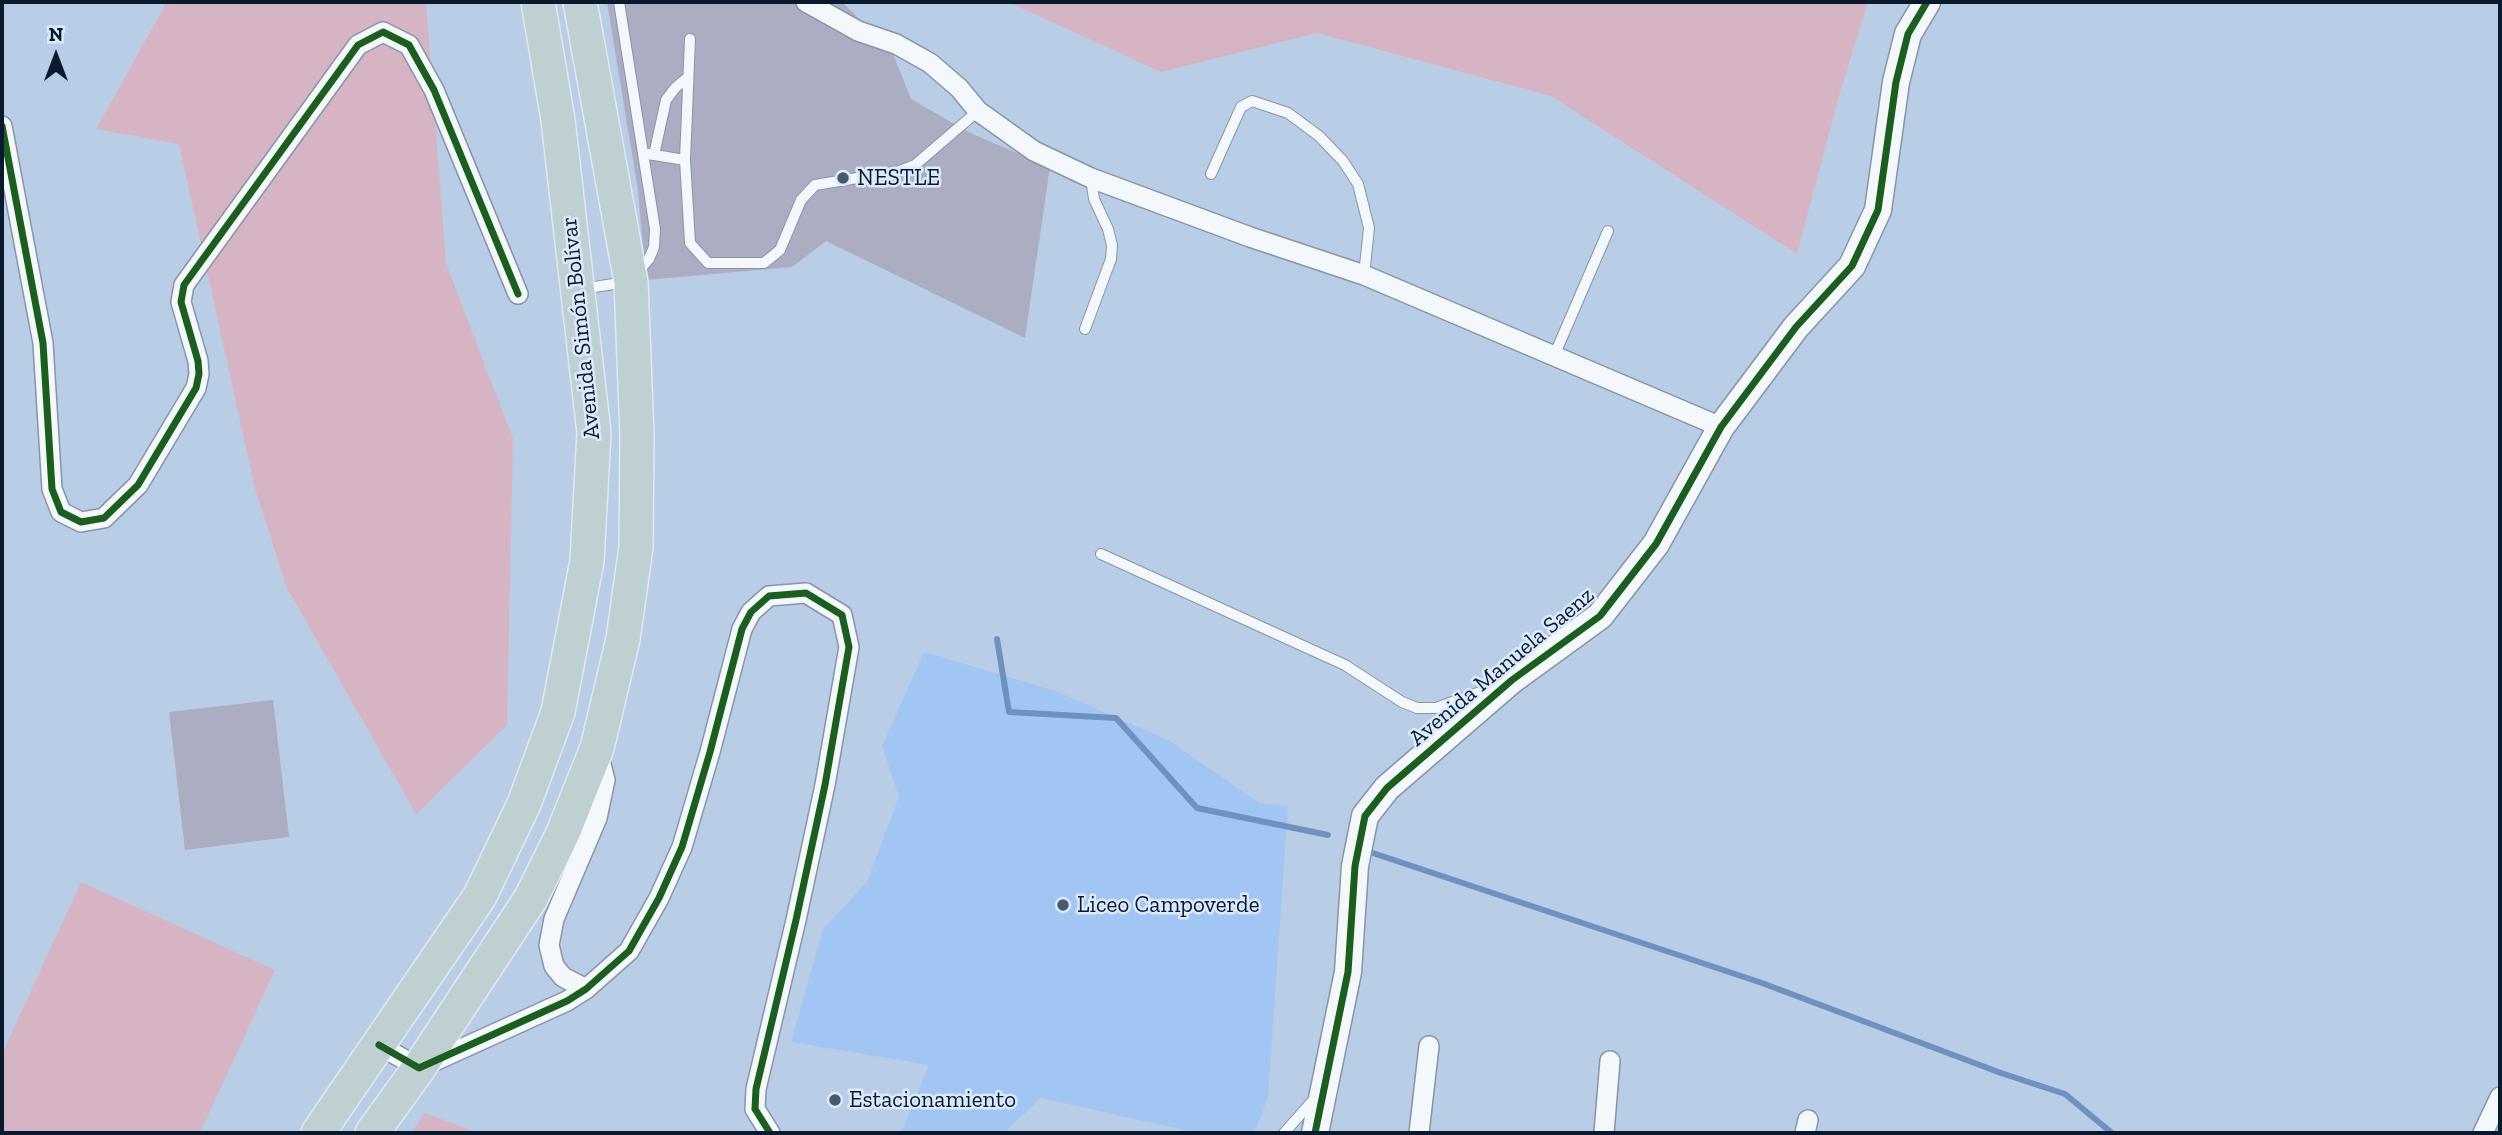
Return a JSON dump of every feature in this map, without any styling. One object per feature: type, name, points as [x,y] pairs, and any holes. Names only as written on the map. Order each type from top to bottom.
[{"type":"highway","name":"Avenida Simón Bolívar","points":[[318,1133],[480,896],[524,804],[558,712],[587,561],[594,433],[558,120],[538,2]]},
{"type":"highway","name":"Avenida Simón Bolívar","points":[[372,1133],[419,1068],[531,898],[563,833],[597,748],[623,639],[636,547],[637,436],[631,282],[580,2]]},
{"type":"street","points":[[806,2],[858,31],[896,44],[930,63],[958,88],[978,111],[1034,151],[1091,178],[1250,237],[1364,275],[1721,426]]},
{"type":"street","name":"Avenida Manuela Saenz","points":[[1315,1133],[1348,972],[1355,866],[1364,816],[1387,788],[1512,680],[1600,616],[1656,544],[1721,426],[1796,327],[1852,267],[1878,210],[1896,82],[1908,34],[1927,2]]},
{"type":"street","points":[[2,126],[43,343],[52,489],[61,512],[81,522],[104,519],[138,485],[195,388],[200,373],[181,302],[184,285],[358,45],[383,32],[409,45],[434,90],[518,294]]},
{"type":"street","points":[[379,1045],[419,1068],[534,1018],[586,989],[629,951],[659,898],[682,847],[742,629],[751,612],[769,596],[806,593],[842,615],[849,647],[796,920],[756,1089],[755,1109],[770,1133]]},
{"type":"street","points":[[586,989],[563,976],[554,966],[549,945],[554,919],[597,818],[605,786],[597,748]]},
{"type":"street","points":[[1419,1133],[1429,1046]]},
{"type":"street","points":[[1604,1133],[1610,1061]]},
{"type":"street","points":[[2483,1133],[2500,1097]]},
{"type":"lane","points":[[578,290],[631,282],[649,259],[654,247],[649,155],[619,2]]},
{"type":"lane","points":[[690,39],[685,160],[690,243],[708,263],[764,263],[780,250],[801,201],[815,185],[900,171],[915,165],[978,111]]},
{"type":"lane","points":[[649,155],[666,100],[688,77]]},
{"type":"lane","points":[[1211,174],[1241,107],[1252,102],[1288,113],[1319,135],[1343,161],[1358,184],[1369,228],[1364,275]]},
{"type":"lane","points":[[649,155],[685,160]]},
{"type":"lane","points":[[1085,329],[1111,259],[1112,245],[1108,229],[1094,199],[1091,178]]},
{"type":"lane","points":[[1554,356],[1608,231]]},
{"type":"lane","points":[[1101,554],[1345,665],[1402,702],[1417,708],[1436,708],[1512,680]]},
{"type":"lane","points":[[1284,1133],[1324,1090]]},
{"type":"shaded area","points":[[164,2],[426,2],[446,263],[513,439],[507,725],[416,814],[287,588],[255,489],[179,144],[96,129],[164,7]]},
{"type":"shaded area","points":[[1008,2],[1868,2],[1839,96],[1797,254],[1551,96],[1317,33],[1161,72]]},
{"type":"shaded area","name":"Liceo Campoverde","points":[[924,652],[1056,691],[1170,741],[1259,803],[1288,806],[1268,1098],[1254,1133],[1197,1133],[1041,1098],[1004,1133],[901,1133],[929,1065],[791,1042],[823,929],[867,882],[899,797],[882,746]]},
{"type":"shaded area","points":[[81,882],[275,970],[200,1133],[2,1133],[2,1054]]},
{"type":"shaded area","points":[[425,1113],[478,1133],[411,1133]]},
{"type":"building","name":"NESTLE","points":[[607,2],[842,2],[892,51],[911,99],[970,133],[1050,167],[1025,338],[826,241],[792,267],[646,280],[638,190]]},
{"type":"building","points":[[273,700],[289,837],[185,850],[169,712]]},
{"type":"waterway","points":[[997,639],[1009,712],[1116,718],[1197,808],[1328,835]]},
{"type":"waterway","points":[[1370,852],[1762,983],[2001,1073],[2065,1094],[2112,1133]]},
{"type":"cycle path","points":[[1315,1133],[1348,972],[1355,866],[1365,816],[1387,788],[1512,680],[1600,616],[1656,544],[1721,427],[1796,327],[1852,266],[1878,210],[1896,82],[1908,34],[1927,2]]},
{"type":"cycle path","points":[[2,126],[43,343],[52,489],[61,512],[81,522],[104,518],[138,485],[196,388],[198,361],[181,302],[184,285],[358,45],[383,32],[409,45],[434,90],[518,294]]},
{"type":"cycle path","points":[[379,1045],[419,1068],[567,1001],[586,989],[629,951],[659,898],[682,847],[742,629],[751,612],[769,596],[806,593],[842,615],[849,647],[825,785],[756,1089],[755,1109],[770,1133]]},
{"type":"place","name":"NESTLE","points":[[843,178]]},
{"type":"place","name":"Liceo Campoverde","points":[[1063,905]]},
{"type":"place","name":"Estacionamiento","points":[[835,1100]]}]
